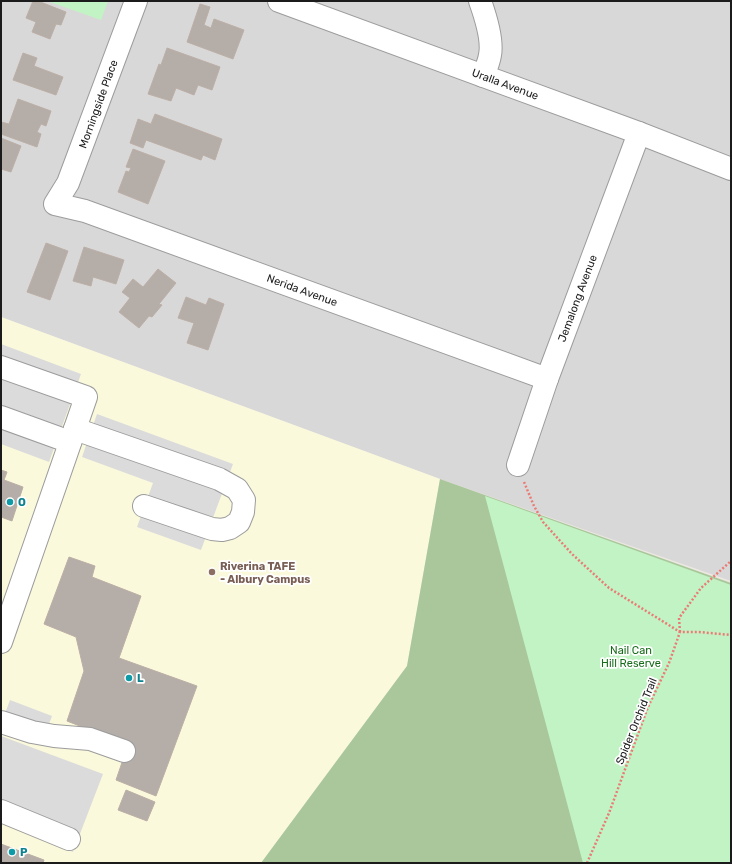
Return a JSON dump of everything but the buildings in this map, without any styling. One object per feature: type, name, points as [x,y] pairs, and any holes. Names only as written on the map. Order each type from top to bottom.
[{"type":"street","name":"Morningside Place","points":[[55,204],[68,183],[136,1]]},
{"type":"street","name":"Uralla Avenue","points":[[279,1],[639,133],[731,169]]},
{"type":"street","points":[[480,1],[484,10],[490,38],[491,54],[483,76]]},
{"type":"street","name":"Jemalong Avenue","points":[[518,465],[547,380],[639,133]]},
{"type":"street","name":"Nerida Avenue","points":[[55,204],[85,211],[547,380]]},
{"type":"street","points":[[1,367],[86,397],[1,642]]},
{"type":"street","points":[[1,417],[72,435],[219,479],[237,489],[244,500],[243,512],[239,522],[230,528],[222,530],[212,530],[144,506]]},
{"type":"street","points":[[1,722],[32,732],[54,736],[90,739],[124,751]]},
{"type":"street","points":[[1,811],[69,838]]},
{"type":"path","points":[[518,465],[534,506],[543,522],[572,554],[609,588],[680,632],[731,635]]},
{"type":"path","name":"Spider Orchid Trail","points":[[587,863],[608,813],[648,707],[669,663],[680,632],[679,618],[701,588],[731,561]]},
{"type":"shaded area","points":[[1,1],[731,1],[731,581],[440,479],[1,317]]},
{"type":"shaded area","name":"Riverina TAFE - Albury Campus","points":[[1,317],[440,479],[407,666],[261,863],[1,863]]},
{"type":"shaded area","points":[[1,344],[81,374],[49,462],[1,444]]},
{"type":"shaded area","points":[[97,414],[233,464],[201,550],[137,527],[153,483],[82,457]]},
{"type":"shaded area","points":[[10,700],[52,716],[42,743],[1,724]]},
{"type":"shaded area","points":[[1,736],[103,774],[73,852],[1,823]]},
{"type":"green space","points":[[47,1],[108,1],[101,20]]},
{"type":"green space","points":[[440,479],[731,583],[731,863],[261,863],[407,666]]},
{"type":"green space","name":"Nail Can Hill Reserve","points":[[485,496],[731,585],[731,863],[583,863]]},
{"type":"place","name":"O","points":[[10,502]]},
{"type":"place","name":"Riverina TAFE - Albury Campus","points":[[212,572]]},
{"type":"place","name":"L","points":[[129,678]]},
{"type":"place","name":"P","points":[[12,852]]}]
